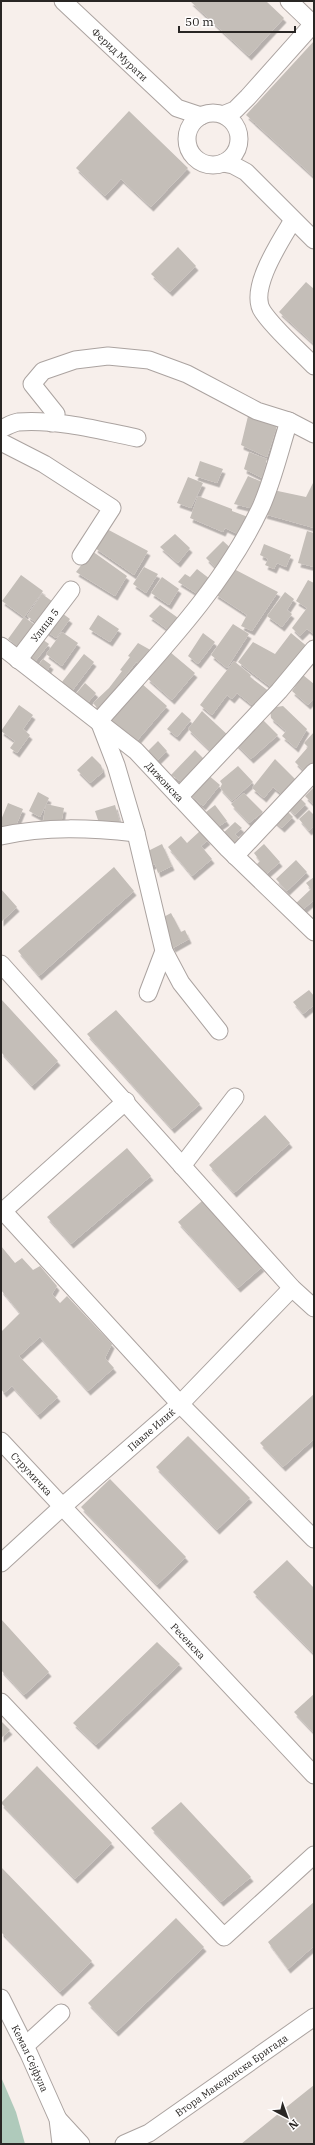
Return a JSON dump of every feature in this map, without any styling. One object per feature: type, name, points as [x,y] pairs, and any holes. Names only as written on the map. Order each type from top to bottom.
[{"type":"street","name":"Ферид Мурати","points":[[63,1],[177,108],[187,130]]},
{"type":"street","points":[[231,120],[248,97],[314,23],[289,1]]},
{"type":"street","name":"Ферид Мурати","points":[[177,108],[201,116]]},
{"type":"street","points":[[246,172],[238,158],[240,141],[231,120],[215,112],[201,116],[192,122],[187,130],[189,152],[195,159],[203,164],[233,164],[246,172],[314,240]]},
{"type":"street","points":[[223,163],[238,149]]},
{"type":"street","points":[[293,220],[266,267],[259,293],[262,311],[314,366]]},
{"type":"street","points":[[52,423],[56,414],[32,384],[43,371],[74,360],[108,356],[149,360],[187,374],[257,411],[289,421],[314,434]]},
{"type":"street","points":[[219,1031],[181,983],[164,950],[136,833],[116,765],[99,721],[188,619],[237,552],[261,506],[289,421]]},
{"type":"street","points":[[1,429],[16,422],[52,423],[93,428],[137,438]]},
{"type":"street","points":[[1,429],[29,443]]},
{"type":"street","points":[[1,442],[44,464],[112,508],[81,556]]},
{"type":"street","name":"Улица 5","points":[[18,660],[71,590]]},
{"type":"street","name":"Дижонска","points":[[1,646],[136,751],[235,856],[314,932]]},
{"type":"street","points":[[179,797],[279,691],[314,649]]},
{"type":"street","points":[[235,856],[314,772]]},
{"type":"street","points":[[1,836],[27,830],[93,828],[136,833]]},
{"type":"street","points":[[148,993],[164,950]]},
{"type":"street","points":[[1,964],[126,1101],[182,1166],[292,1288],[314,1308]]},
{"type":"street","points":[[182,1166],[235,1097]]},
{"type":"street","points":[[126,1101],[2,1212],[180,1404],[314,1539]]},
{"type":"street","name":"Павле Илиќ","points":[[1,1563],[62,1507],[180,1404],[292,1288]]},
{"type":"street","name":"Струмичка","points":[[1,1441],[62,1507]]},
{"type":"street","name":"Ресенска","points":[[62,1507],[314,1775]]},
{"type":"street","points":[[1,1702],[224,1938],[314,1856]]},
{"type":"street","name":"Кемал Сејфула","points":[[1,1998],[25,2046],[58,2119]]},
{"type":"street","points":[[25,2046],[61,2012]]},
{"type":"street","name":"Втора Македонска Бригада","points":[[124,2144],[144,2139],[314,2017]]},
{"type":"street","points":[[58,2119],[61,2144]]},
{"type":"street","points":[[58,2119],[81,2144]]},
{"type":"green space","points":[[1,2077],[16,2112],[25,2144],[1,2144]]},
{"type":"building","points":[[190,1],[266,1],[284,18],[249,56]]},
{"type":"building","points":[[314,41],[314,177],[246,115]]},
{"type":"building","points":[[129,111],[188,168],[151,207],[121,179],[105,196],[76,168]]},
{"type":"building","points":[[178,247],[196,266],[170,292],[151,274]]},
{"type":"building","points":[[306,282],[314,289],[314,344],[279,312]]},
{"type":"building","points":[[249,412],[277,426],[267,457],[241,445]]},
{"type":"building","points":[[249,452],[267,459],[262,478],[244,469]]},
{"type":"building","points":[[200,461],[223,469],[217,483],[195,476]]},
{"type":"building","points":[[248,476],[262,482],[250,508],[234,504]]},
{"type":"building","points":[[188,477],[203,483],[191,508],[177,503]]},
{"type":"building","points":[[314,481],[314,528],[264,514],[273,490],[306,497]]},
{"type":"building","points":[[198,496],[248,517],[240,535],[225,528],[223,532],[190,518]]},
{"type":"building","points":[[105,528],[148,551],[134,575],[95,548]]},
{"type":"building","points":[[307,531],[314,533],[314,567],[298,563]]},
{"type":"building","points":[[175,534],[190,548],[178,563],[160,547]]},
{"type":"building","points":[[223,541],[234,551],[218,570],[206,558]]},
{"type":"building","points":[[264,544],[291,555],[286,567],[277,563],[274,569],[265,565],[268,559],[260,555]]},
{"type":"building","points":[[92,551],[127,576],[115,596],[76,572]]},
{"type":"building","points":[[144,567],[158,574],[146,593],[133,584]]},
{"type":"building","points":[[232,568],[278,592],[252,631],[241,626],[247,615],[215,594]]},
{"type":"building","points":[[197,569],[210,579],[199,595],[178,582],[185,574],[190,577]]},
{"type":"building","points":[[21,575],[43,591],[24,617],[2,601]]},
{"type":"building","points":[[162,577],[179,589],[169,605],[151,593]]},
{"type":"building","points":[[308,580],[314,583],[314,634],[307,629],[300,636],[292,628],[307,608],[296,601]]},
{"type":"building","points":[[285,592],[294,599],[287,610],[292,614],[282,627],[267,616]]},
{"type":"building","points":[[42,594],[56,604],[41,626],[27,616]]},
{"type":"building","points":[[160,605],[181,620],[171,632],[149,616]]},
{"type":"building","points":[[58,610],[70,619],[56,638],[43,629]]},
{"type":"building","points":[[98,615],[119,629],[110,642],[89,629]]},
{"type":"building","points":[[24,617],[38,627],[22,650],[8,639]]},
{"type":"building","points":[[233,624],[249,634],[227,668],[211,655]]},
{"type":"building","points":[[62,632],[78,643],[62,666],[46,654]]},
{"type":"building","points":[[203,633],[215,642],[198,664],[188,656]]},
{"type":"building","points":[[291,633],[309,648],[276,691],[238,662],[253,642],[275,654]]},
{"type":"building","points":[[39,637],[49,644],[34,663],[25,655]]},
{"type":"building","points":[[138,643],[154,652],[142,666],[136,662],[124,678],[126,681],[99,710],[93,703],[109,688],[122,671],[120,670]]},
{"type":"building","points":[[170,652],[195,673],[172,700],[147,678]]},
{"type":"building","points":[[84,654],[94,662],[69,695],[58,687]]},
{"type":"building","points":[[43,659],[51,665],[44,676],[35,669]]},
{"type":"building","points":[[234,661],[251,675],[250,677],[270,692],[257,709],[237,693],[232,699],[227,695],[212,715],[200,705]]},
{"type":"building","points":[[303,675],[314,684],[314,698],[308,705],[292,691]]},
{"type":"building","points":[[85,683],[96,693],[86,705],[75,695]]},
{"type":"building","points":[[141,683],[167,706],[135,743],[109,718]]},
{"type":"building","points":[[19,705],[33,715],[23,729],[30,735],[17,753],[10,748],[15,741],[1,731]]},
{"type":"building","points":[[283,706],[307,729],[296,748],[282,736],[286,731],[271,718],[270,708]]},
{"type":"building","points":[[202,711],[231,738],[214,754],[188,729]]},
{"type":"building","points":[[182,712],[191,720],[177,737],[167,729]]},
{"type":"building","points":[[261,718],[278,735],[251,759],[235,743]]},
{"type":"building","points":[[314,732],[314,769],[308,775],[295,762],[308,747],[304,743]]},
{"type":"building","points":[[158,741],[167,751],[156,762],[147,752]]},
{"type":"building","points":[[195,750],[208,763],[186,785],[171,775]]},
{"type":"building","points":[[92,756],[101,765],[103,772],[90,783],[77,770]]},
{"type":"building","points":[[275,759],[299,783],[285,797],[273,787],[264,798],[252,788]]},
{"type":"building","points":[[238,766],[253,782],[232,801],[220,788],[222,784],[220,781]]},
{"type":"building","points":[[207,774],[220,785],[203,806],[190,795]]},
{"type":"building","points":[[314,787],[314,805],[305,796]]},
{"type":"building","points":[[38,792],[49,798],[40,817],[29,811]]},
{"type":"building","points":[[244,793],[263,812],[249,823],[231,804]]},
{"type":"building","points":[[297,795],[306,804],[295,815],[286,805]]},
{"type":"building","points":[[8,803],[23,809],[13,833],[1,828],[1,820]]},
{"type":"building","points":[[46,804],[64,808],[61,824],[43,821]]},
{"type":"building","points":[[115,805],[122,830],[100,826],[95,811]]},
{"type":"building","points":[[215,805],[227,821],[218,827],[206,812]]},
{"type":"building","points":[[285,809],[293,817],[282,828],[273,820]]},
{"type":"building","points":[[309,810],[314,815],[314,826],[309,831],[299,819]]},
{"type":"building","points":[[235,822],[242,828],[235,834],[244,844],[236,851],[221,835]]},
{"type":"building","points":[[200,831],[208,840],[201,846],[212,859],[192,876],[168,847],[181,836],[187,843]]},
{"type":"building","points":[[162,844],[172,866],[158,873],[155,864],[150,866],[144,853]]},
{"type":"building","points":[[264,844],[280,862],[262,878],[253,868],[260,861],[254,853]]},
{"type":"building","points":[[296,860],[307,872],[287,891],[276,879]]},
{"type":"building","points":[[114,867],[134,891],[39,976],[18,951]]},
{"type":"building","points":[[314,877],[314,900],[298,914],[292,907],[311,889],[306,883]]},
{"type":"building","points":[[1,889],[17,907],[1,922]]},
{"type":"building","points":[[171,913],[181,932],[185,930],[189,939],[173,948],[158,920]]},
{"type":"building","points":[[309,990],[314,996],[314,1005],[303,1014],[293,1002]]},
{"type":"building","points":[[1,999],[58,1061],[32,1086],[1,1052]]},
{"type":"building","points":[[116,1010],[200,1104],[172,1129],[87,1034]]},
{"type":"building","points":[[265,1115],[290,1143],[234,1193],[209,1165]]},
{"type":"building","points":[[127,1148],[151,1176],[71,1244],[47,1217]]},
{"type":"building","points":[[202,1201],[262,1267],[238,1288],[178,1222]]},
{"type":"building","points":[[1,1246],[15,1263],[22,1258],[33,1270],[40,1266],[57,1286],[52,1294],[60,1303],[67,1296],[112,1344],[105,1358],[114,1368],[88,1391],[40,1337],[19,1356],[58,1397],[38,1415],[12,1386],[4,1393],[1,1389],[1,1332],[20,1313],[1,1290]]},
{"type":"building","points":[[314,1394],[314,1439],[283,1467],[260,1443]]},
{"type":"building","points":[[188,1436],[250,1498],[217,1530],[156,1467]]},
{"type":"building","points":[[110,1479],[186,1557],[157,1585],[81,1507]]},
{"type":"building","points":[[287,1560],[314,1588],[314,1654],[253,1592]]},
{"type":"building","points":[[1,1619],[49,1672],[24,1695],[1,1670]]},
{"type":"building","points":[[157,1642],[180,1664],[96,1745],[73,1723]]},
{"type":"building","points":[[314,1694],[314,1733],[294,1712]]},
{"type":"building","points":[[1,1721],[10,1730],[1,1738]]},
{"type":"building","points":[[37,1766],[112,1843],[75,1879],[1,1803]]},
{"type":"building","points":[[181,1802],[251,1877],[221,1902],[151,1828]]},
{"type":"building","points":[[1,1867],[92,1961],[60,1992],[1,1932]]},
{"type":"building","points":[[314,1902],[314,1946],[288,1969],[268,1942]]},
{"type":"building","points":[[176,1918],[204,1947],[116,2032],[88,2003]]},
{"type":"building","points":[[314,2085],[314,2144],[241,2144],[294,2101]]}]
